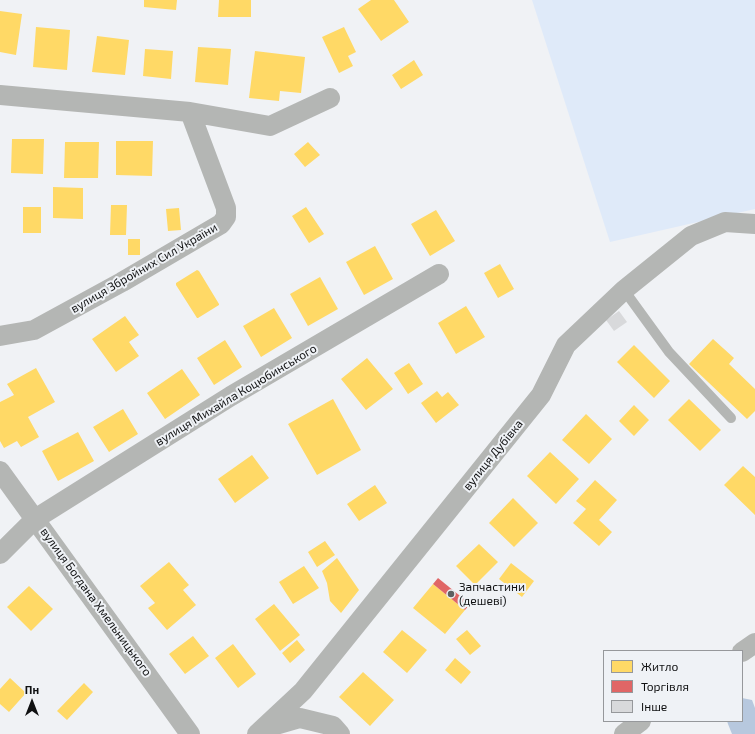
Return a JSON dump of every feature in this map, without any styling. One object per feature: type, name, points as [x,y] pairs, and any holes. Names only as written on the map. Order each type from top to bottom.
[{"type":"street","points":[[0,95],[190,112],[270,126],[330,98]]},
{"type":"street","name":"вулиця Збройних Сил України","points":[[0,336],[34,330],[122,282],[221,224],[226,217],[226,208],[190,112]]},
{"type":"street","name":"вулиця Дубівка","points":[[256,732],[303,691],[541,395],[566,344],[624,290],[691,236],[726,222],[755,224]]},
{"type":"street","name":"вулиця Михайла Коцюбинського","points":[[0,554],[35,519],[230,396],[439,274]]},
{"type":"street","name":"вулиця Богдана Хмельницького","points":[[0,471],[190,734]]},
{"type":"street","points":[[743,651],[755,643]]},
{"type":"street","points":[[256,732],[300,718],[332,726],[340,734]]},
{"type":"street","points":[[624,734],[641,722]]},
{"type":"street","points":[[643,722],[652,734]]},
{"type":"lane","points":[[624,290],[669,352],[730,418]]},
{"type":"shaded area","points":[[532,0],[755,0],[755,209],[610,242]]},
{"type":"shaded area","points":[[743,698],[752,700],[755,708],[755,734],[732,734],[727,722],[743,722]]},
{"type":"building: Житло","points":[[144,0],[177,0],[176,10],[144,7]]},
{"type":"building: Житло","points":[[219,0],[251,0],[251,17],[218,17]]},
{"type":"building: Житло","points":[[371,0],[394,0],[409,22],[381,41],[358,9]]},
{"type":"building: Житло","points":[[0,11],[22,14],[16,55],[0,52]]},
{"type":"building: Житло","points":[[36,27],[70,30],[67,70],[33,67]]},
{"type":"building: Житло","points":[[344,27],[356,52],[348,56],[353,66],[339,73],[322,37]]},
{"type":"building: Житло","points":[[97,36],[129,40],[125,75],[92,72]]},
{"type":"building: Житло","points":[[198,47],[231,49],[228,85],[195,82]]},
{"type":"building: Житло","points":[[145,49],[173,51],[171,79],[143,76]]},
{"type":"building: Житло","points":[[255,51],[305,57],[301,93],[280,91],[279,101],[249,98]]},
{"type":"building: Житло","points":[[414,60],[423,75],[401,89],[392,75]]},
{"type":"building: Житло","points":[[12,139],[44,139],[43,174],[11,173]]},
{"type":"building: Житло","points":[[116,141],[153,141],[152,176],[116,175]]},
{"type":"building: Житло","points":[[65,142],[99,142],[98,178],[64,178]]},
{"type":"building: Житло","points":[[308,142],[320,155],[305,167],[294,154]]},
{"type":"building: Житло","points":[[53,187],[83,188],[83,219],[53,218]]},
{"type":"building: Житло","points":[[111,205],[127,205],[126,235],[110,235]]},
{"type":"building: Житло","points":[[23,207],[41,207],[41,233],[23,233]]},
{"type":"building: Житло","points":[[306,207],[324,234],[309,243],[292,216]]},
{"type":"building: Житло","points":[[179,208],[181,230],[168,231],[166,209]]},
{"type":"building: Житло","points":[[436,210],[455,241],[430,256],[411,224]]},
{"type":"building: Житло","points":[[128,239],[140,239],[140,255],[128,255]]},
{"type":"building: Житло","points":[[375,246],[393,279],[364,295],[346,262]]},
{"type":"building: Житло","points":[[500,264],[514,289],[498,298],[484,273]]},
{"type":"building: Житло","points":[[197,270],[219,304],[198,318],[176,285],[176,283]]},
{"type":"building: Житло","points":[[320,277],[338,309],[308,326],[290,294]]},
{"type":"building: Житло","points":[[466,306],[485,337],[456,354],[438,323]]},
{"type":"building: Житло","points":[[274,308],[292,338],[261,357],[243,326]]},
{"type":"building: Житло","points":[[125,316],[139,335],[129,342],[139,356],[116,372],[92,339]]},
{"type":"building: Житло","points":[[713,339],[734,358],[729,364],[755,389],[755,411],[747,419],[689,364]]},
{"type":"building: Житло","points":[[225,340],[242,367],[214,385],[197,358]]},
{"type":"building: Житло","points":[[634,345],[670,381],[654,398],[617,362]]},
{"type":"building: Житло","points":[[367,358],[393,389],[366,410],[341,379]]},
{"type":"building: Житло","points":[[409,363],[423,384],[408,394],[394,373]]},
{"type":"building: Житло","points":[[36,368],[55,402],[28,417],[39,437],[21,447],[17,441],[4,448],[0,441],[0,402],[14,395],[7,384]]},
{"type":"building: Житло","points":[[182,369],[200,395],[165,419],[147,393]]},
{"type":"building: Житло","points":[[437,391],[442,397],[448,392],[459,405],[436,423],[421,403]]},
{"type":"building: Житло","points":[[333,399],[361,450],[317,475],[288,424]]},
{"type":"building: Житло","points":[[689,399],[721,430],[700,451],[668,420]]},
{"type":"building: Житло","points":[[634,405],[649,420],[634,436],[619,421]]},
{"type":"building: Житло","points":[[123,409],[138,434],[109,452],[93,427]]},
{"type":"building: Житло","points":[[586,414],[612,439],[589,464],[562,440]]},
{"type":"building: Житло","points":[[78,432],[94,461],[58,481],[42,451]]},
{"type":"building: Житло","points":[[550,452],[579,479],[556,504],[527,476]]},
{"type":"building: Житло","points":[[252,455],[269,478],[235,503],[218,479]]},
{"type":"building: Житло","points":[[743,466],[755,477],[755,515],[724,485]]},
{"type":"building: Житло","points":[[595,480],[617,500],[599,520],[612,532],[599,546],[573,523],[586,509],[576,501]]},
{"type":"building: Житло","points":[[375,485],[387,503],[359,521],[347,504]]},
{"type":"building: Житло","points":[[513,498],[538,523],[514,547],[489,523]]},
{"type":"building: Житло","points":[[325,541],[335,555],[317,567],[308,552]]},
{"type":"building: Житло","points":[[479,544],[498,562],[475,585],[456,566]]},
{"type":"building: Житло","points":[[337,558],[359,590],[341,613],[330,601],[327,583],[322,571]]},
{"type":"building: Житло","points":[[169,562],[189,585],[183,590],[196,605],[167,630],[148,608],[155,603],[140,586]]},
{"type":"building: Житло","points":[[511,563],[534,581],[522,597],[499,579]]},
{"type":"building: Житло","points":[[304,566],[319,588],[293,604],[279,582]]},
{"type":"building: Житло","points":[[433,584],[465,610],[445,634],[413,608]]},
{"type":"building: Житло","points":[[29,586],[53,609],[31,631],[7,607]]},
{"type":"building: Житло","points":[[274,604],[300,635],[280,651],[255,619]]},
{"type":"building: Житло","points":[[402,630],[427,650],[407,673],[383,652]]},
{"type":"building: Житло","points":[[467,630],[481,646],[470,655],[456,639]]},
{"type":"building: Житло","points":[[193,636],[209,656],[185,674],[169,654]]},
{"type":"building: Житло","points":[[297,640],[305,650],[290,663],[282,653]]},
{"type":"building: Житло","points":[[233,644],[256,674],[238,688],[215,658]]},
{"type":"building: Житло","points":[[455,658],[471,672],[461,684],[445,670]]},
{"type":"building: Житло","points":[[363,672],[394,700],[370,726],[339,697]]},
{"type":"building: Житло","points":[[10,678],[26,693],[9,712],[0,704],[0,689]]},
{"type":"building: Житло","points":[[84,683],[93,692],[67,720],[57,711]]},
{"type":"building: Торгівля","name":"Запчастини (дешеві)","points":[[438,578],[470,604],[465,610],[433,584]]},
{"type":"building: Інше","points":[[619,311],[627,322],[614,331],[606,320]]},
{"type":"place","name":"Запчастини (дешеві)","points":[[451,594]]}]
